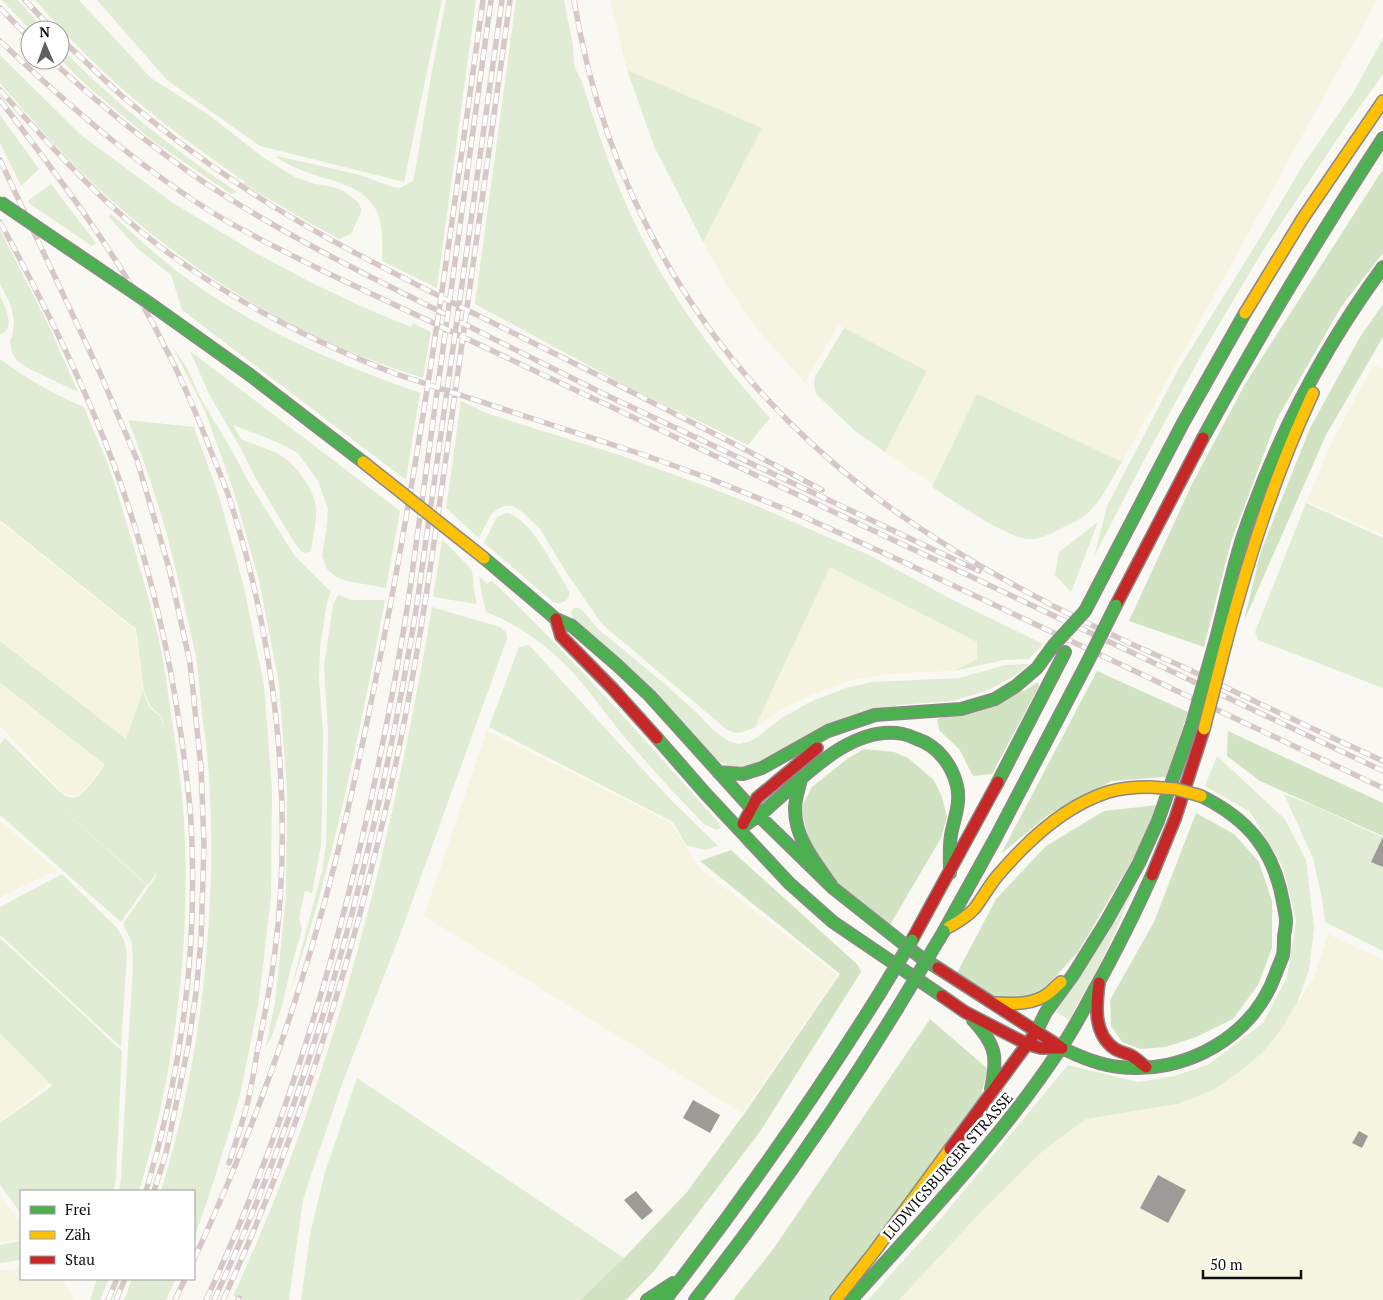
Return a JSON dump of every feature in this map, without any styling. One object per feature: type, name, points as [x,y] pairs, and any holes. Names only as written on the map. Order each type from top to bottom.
[{"type":"main road","points":[[665,1300],[772,1158],[826,1079],[925,918],[1183,422],[1245,313],[1339,163],[1382,100]]},
{"type":"main road","points":[[695,1300],[794,1168],[848,1090],[944,931],[996,837],[1205,434],[1266,325],[1318,239],[1383,138]]},
{"type":"main road","points":[[0,202],[149,303],[250,375],[484,558],[556,619],[572,626],[617,664],[650,696],[755,812],[833,888],[919,956],[1062,1048],[1097,1062],[1127,1068],[1147,1068],[1186,1060],[1216,1046],[1238,1030],[1257,1010],[1266,997],[1281,963],[1286,931],[1283,895],[1275,868],[1262,844],[1244,824],[1225,809],[1201,796],[1176,789],[1132,787],[1109,792],[1086,801],[1062,815],[1016,854],[996,877],[975,908],[944,931]]},
{"type":"main road","points":[[1221,641],[1240,545],[1264,477],[1291,414],[1318,362],[1364,292],[1383,267]]},
{"type":"main road","points":[[1221,641],[1270,495],[1304,411],[1340,344],[1383,281]]},
{"type":"main road","points":[[718,772],[743,774],[762,768],[828,731],[875,715],[961,709],[995,699],[1016,686],[1037,668],[1053,646],[1085,611]]},
{"type":"main road","points":[[556,619],[560,636],[632,710],[705,793],[789,883],[833,922],[965,1012],[1028,1044],[1041,1048],[1062,1048]]},
{"type":"main road","name":"LUDWIGSBURGER STRASSE","points":[[836,1300],[874,1252],[1028,1044],[1046,1012],[1073,975],[1106,922],[1139,863],[1158,821],[1221,641]]},
{"type":"main road","name":"LUDWIGSBURGER STRASSE","points":[[851,1300],[1002,1129],[1062,1048],[1099,983],[1125,933],[1175,818],[1204,729],[1221,641]]},
{"type":"main road","points":[[755,812],[757,798],[809,754],[852,723]]},
{"type":"main road","points":[[740,829],[755,812],[801,780],[833,753],[851,742],[867,735],[885,732],[916,736],[930,744],[940,753],[949,765],[955,779],[958,795],[957,816],[951,836],[950,873]]},
{"type":"main road","points":[[801,780],[795,810],[797,830],[801,840],[833,888]]},
{"type":"main road","points":[[993,1003],[1032,1002],[1050,992],[1058,984],[1073,975]]},
{"type":"main road","points":[[1099,983],[1096,1014],[1098,1024],[1108,1044],[1116,1050],[1133,1057],[1147,1068]]},
{"type":"main road","points":[[965,1012],[986,1034],[995,1052],[995,1072],[990,1096]]},
{"type":"main road","points":[[647,1300],[684,1276]]},
{"type":"green space","points":[[2,0],[18,0],[35,20],[21,20]]},
{"type":"green space","points":[[35,0],[79,0],[151,78],[209,115],[264,158],[295,177],[344,191],[359,203],[360,215],[351,234],[339,239],[244,184],[244,181],[145,108],[108,76],[70,38],[70,20],[53,20]]},
{"type":"green space","points":[[97,0],[442,0],[404,182],[260,146],[167,80]]},
{"type":"green space","points":[[446,0],[476,0],[437,288],[382,261],[382,234],[378,214],[369,200],[361,193],[342,184],[298,169],[277,158],[277,156],[360,175],[393,187],[400,188],[413,181]]},
{"type":"green space","points":[[516,0],[564,0],[573,44],[575,67],[583,85],[609,163],[642,238],[669,286],[704,338],[770,418],[748,445],[632,389],[475,304]]},
{"type":"green space","points":[[610,0],[1377,0],[1122,462],[977,395],[933,484],[885,452],[927,371],[838,325],[805,382],[757,329],[727,285],[703,242],[762,128],[627,70]]},
{"type":"green space","points":[[1383,38],[1383,74],[1262,252],[1204,350],[1094,557],[1107,506],[1179,368],[1303,165],[1353,93]]},
{"type":"green space","points":[[0,55],[81,135],[173,203],[254,252],[314,284],[374,312],[411,327],[413,323],[431,332],[423,378],[376,362],[286,322],[243,298],[162,242],[87,178],[0,83]]},
{"type":"green space","points":[[70,57],[144,124],[237,192],[231,194],[153,141],[86,85],[70,69]]},
{"type":"green space","points":[[627,70],[762,128],[703,242],[654,146]]},
{"type":"green space","points":[[0,115],[39,169],[21,186],[0,143]]},
{"type":"green space","points":[[1383,169],[1383,253],[1341,307],[1277,419],[1231,542],[1204,647],[1129,621],[1192,484],[1245,384]]},
{"type":"green space","points":[[51,184],[96,243],[92,246],[28,201]]},
{"type":"green space","points":[[111,214],[181,274],[246,316],[274,332],[331,359],[420,393],[406,480],[182,310],[171,275],[138,249],[108,216]]},
{"type":"green space","points":[[0,230],[49,326],[78,392],[32,370],[17,361],[12,353],[10,340],[13,334],[14,320],[11,306],[0,283]]},
{"type":"green space","points":[[0,296],[7,311],[9,323],[5,332],[0,334]]},
{"type":"green space","points":[[1383,304],[1383,337],[1326,435],[1244,621],[1261,551],[1310,428],[1360,337]]},
{"type":"green space","points":[[844,328],[927,371],[885,452],[854,430],[816,394],[815,377]]},
{"type":"green space","points":[[171,344],[188,370],[200,397],[247,479],[289,547],[295,556],[331,592],[327,602],[320,648],[319,679],[323,731],[321,845],[312,893],[305,891],[299,918],[302,930],[282,1006],[271,1038],[266,1046],[275,1003],[286,896],[287,790],[279,684],[259,580],[234,492],[205,411]]},
{"type":"green space","points":[[190,351],[400,511],[386,588],[347,581],[336,577],[327,569],[322,556],[328,509],[318,481],[298,453],[277,442],[233,425],[241,439],[284,457],[297,469],[308,485],[315,501],[315,524],[311,551],[305,553],[301,551],[255,477],[209,394]]},
{"type":"green space","points":[[0,359],[40,386],[84,407],[116,488],[147,594],[164,665],[183,808],[186,868],[185,915],[178,1008],[171,1055],[152,1146],[139,1190],[119,1190],[133,970],[132,944],[123,924],[157,875],[152,871],[155,875],[148,885],[5,759],[147,885],[121,922],[0,815],[0,744],[5,738],[67,797],[76,797],[83,793],[105,765],[0,683],[0,641],[126,739],[143,691],[150,708],[161,717],[165,730],[162,717],[151,707],[144,691],[136,629],[0,520]]},
{"type":"green space","points":[[1373,365],[1383,369],[1383,535],[1307,501],[1332,442]]},
{"type":"green space","points":[[977,394],[1122,462],[1096,505],[1088,513],[1048,535],[1029,539],[1008,533],[994,526],[932,487]]},
{"type":"green space","points":[[461,401],[486,413],[619,455],[757,506],[871,556],[955,601],[1043,644],[1029,659],[1004,660],[954,671],[977,659],[977,642],[830,567],[755,727],[741,732],[730,731],[602,624],[566,572],[540,529],[521,511],[512,506],[498,509],[491,514],[479,538],[446,508]]},
{"type":"green space","points":[[128,420],[194,427],[219,496],[243,583],[264,685],[272,790],[271,896],[259,1000],[241,1091],[195,1235],[195,1190],[161,1190],[173,1151],[191,1070],[203,988],[210,906],[211,864],[208,759],[197,663],[180,585],[153,490]]},
{"type":"green space","points":[[1306,503],[1383,538],[1383,688],[1258,640],[1255,632]]},
{"type":"green space","points":[[506,513],[515,516],[524,524],[542,546],[569,591],[565,601],[554,603],[484,543],[497,517]]},
{"type":"green space","points":[[0,522],[135,630],[143,690],[126,739],[0,640]]},
{"type":"green space","points":[[1098,522],[1071,592],[1055,575],[1059,552]]},
{"type":"green space","points":[[442,539],[472,570],[477,604],[433,597]]},
{"type":"green space","points":[[830,567],[977,642],[977,659],[954,671],[899,673],[845,682],[811,695],[779,711],[755,727]]},
{"type":"green space","points":[[479,576],[487,584],[491,580],[550,638],[635,729],[718,822],[721,828],[716,830],[704,824],[635,750],[576,676],[556,656],[523,631],[486,612]]},
{"type":"green space","points":[[338,595],[352,600],[385,600],[344,798],[319,896],[290,993],[322,871],[326,846],[328,731],[324,666],[333,605]]},
{"type":"green space","points":[[432,607],[500,627],[506,632],[507,639],[401,932],[342,1084],[313,1169],[303,1200],[289,1300],[243,1300],[233,1296],[269,1213],[301,1130],[330,1044],[355,958],[398,784]]},
{"type":"green space","points":[[574,608],[579,608],[584,612],[598,629],[666,685],[714,731],[730,742],[739,744],[756,738],[783,717],[814,700],[846,688],[872,682],[959,678],[1005,665],[1029,664],[1014,676],[989,690],[953,701],[898,705],[747,767],[729,766],[720,762],[574,622],[571,613]]},
{"type":"green space","points":[[529,645],[670,799],[718,846],[705,850],[686,845],[673,822],[489,727],[519,647]]},
{"type":"green space","points":[[1097,671],[1188,712],[1166,777],[1112,781],[1048,815],[1001,854]]},
{"type":"green space","points":[[1038,682],[1039,686],[992,774],[973,776],[959,749],[939,730],[937,719],[1026,690]]},
{"type":"green space","points":[[0,684],[104,765],[81,793],[75,796],[63,793],[0,726]]},
{"type":"green space","points":[[487,730],[671,823],[699,868],[838,975],[742,1113],[424,916]]},
{"type":"green space","points":[[1228,731],[1383,803],[1383,836],[1260,781],[1227,756]]},
{"type":"green space","points":[[864,749],[894,752],[908,758],[934,780],[942,797],[947,817],[941,838],[890,925],[841,887],[812,852],[801,809],[812,787],[847,759]]},
{"type":"green space","points":[[1217,756],[1285,819],[1306,860],[1314,927],[1309,970],[1297,1003],[1282,1028],[1263,1052],[1238,1073],[1213,1090],[1177,1104],[1086,1119],[1045,1149],[985,1208],[899,1300],[868,1300],[942,1217],[1068,1065],[1138,1082],[1175,1076],[1209,1064],[1263,1023],[1287,977],[1296,920],[1283,867],[1250,812],[1205,786]]},
{"type":"green space","points":[[1284,794],[1315,806],[1383,838],[1383,951],[1325,922],[1313,858]]},
{"type":"green space","points":[[1159,805],[1148,833],[1078,952],[1040,994],[999,999],[957,973],[996,899],[1046,846],[1104,811]]},
{"type":"green space","points":[[1196,813],[1234,834],[1259,862],[1272,901],[1272,948],[1258,985],[1233,1019],[1196,1037],[1166,1047],[1140,1049],[1122,1042],[1111,1026],[1110,1000],[1154,922]]},
{"type":"green space","points":[[0,821],[57,870],[0,897]]},
{"type":"green space","points":[[731,850],[858,965],[861,972],[759,1133],[654,1271],[626,1300],[580,1300],[624,1258],[687,1192],[744,1114],[840,974],[700,861]]},
{"type":"green space","points":[[1148,857],[1105,954],[1069,1020],[1056,1012]]},
{"type":"green space","points":[[62,874],[117,928],[124,940],[127,954],[121,1047],[0,935],[0,907]]},
{"type":"green space","points":[[1328,934],[1383,960],[1383,1300],[899,1300],[1045,1149],[1086,1119],[1177,1104],[1213,1090],[1238,1073],[1263,1052],[1282,1028],[1315,975]]},
{"type":"green space","points":[[0,938],[122,1051],[116,1179],[113,1190],[20,1190],[20,1212],[0,1185],[0,1123],[52,1086],[0,1034]]},
{"type":"green space","points":[[930,1019],[988,1069],[981,1095],[828,1300],[733,1300],[774,1248]]},
{"type":"green space","points":[[0,1035],[49,1084],[0,1122]]},
{"type":"green space","points":[[357,1078],[624,1258],[580,1300],[301,1300],[310,1235],[325,1172]]},
{"type":"green space","points":[[0,1195],[20,1222],[20,1239],[0,1242]]},
{"type":"green space","points":[[20,1241],[20,1260],[0,1263],[0,1245]]},
{"type":"green space","points":[[20,1268],[20,1280],[62,1280],[73,1300],[0,1300],[0,1271]]},
{"type":"green space","points":[[97,1280],[109,1280],[100,1300],[90,1300]]},
{"type":"green space","points":[[132,1280],[176,1280],[166,1300],[124,1300]]},
{"type":"building","points":[[1383,837],[1383,867],[1371,862]]},
{"type":"building","points":[[693,1100],[720,1115],[710,1133],[683,1118]]},
{"type":"building","points":[[1359,1131],[1368,1136],[1362,1148],[1352,1143]]},
{"type":"building","points":[[1158,1175],[1186,1190],[1168,1223],[1140,1208]]},
{"type":"building","points":[[636,1191],[653,1211],[642,1220],[624,1200]]},
{"type":"railway","points":[[25,0],[44,20]]},
{"type":"railway","points":[[195,1257],[236,1164],[290,1017],[334,867],[351,796],[388,616],[420,436],[483,0]]},
{"type":"railway","points":[[206,1300],[243,1217],[276,1132],[305,1046],[355,870],[375,782],[408,603],[491,0]]},
{"type":"railway","points":[[214,1300],[251,1217],[284,1132],[313,1046],[363,871],[383,782],[417,604],[502,0]]},
{"type":"railway","points":[[223,1300],[282,1160],[315,1065],[358,921],[391,784],[410,693],[432,559],[510,0]]},
{"type":"railway","points":[[574,0],[590,73],[611,144],[639,211],[674,274],[714,335],[760,391],[811,443],[869,492],[903,517],[1012,584],[1127,642],[1187,668],[1383,761]]},
{"type":"railway","points":[[0,8],[20,29]]},
{"type":"railway","points":[[0,41],[75,109],[154,173],[210,211],[251,234],[321,270],[1383,771]]},
{"type":"railway","points":[[70,47],[122,96],[165,131],[267,203],[380,266],[822,490]]},
{"type":"railway","points":[[62,70],[126,124],[205,183],[293,236],[445,314]]},
{"type":"railway","points":[[0,90],[84,180],[139,230],[168,253],[229,294],[294,329],[396,374],[647,456],[716,481],[802,516],[1383,788]]},
{"type":"railway","points":[[0,100],[67,189],[109,251],[148,314],[183,384],[228,494],[258,604],[269,662],[281,779],[280,895],[275,951],[252,1081],[246,1109],[229,1163]]},
{"type":"railway","points":[[0,160],[100,373],[137,460],[169,568],[190,663],[201,767],[204,845],[201,940],[188,1047],[166,1153],[154,1190]]},
{"type":"railway","points":[[0,222],[32,281],[61,342],[89,403],[114,465],[126,498],[155,598],[176,701],[191,821],[192,915],[185,1008],[178,1055],[159,1146],[146,1190]]},
{"type":"railway","points":[[460,322],[608,396],[979,571]]},
{"type":"railway","points":[[108,1300],[117,1280]]},
{"type":"railway","points":[[116,1300],[125,1280]]},
{"type":"railway","points":[[175,1300],[185,1280]]},
{"type":"traffic: fast","points":[[1203,438],[1290,286],[1383,138]]},
{"type":"traffic: fast","points":[[0,202],[149,303],[250,375]]},
{"type":"traffic: fast","points":[[1216,639],[1243,536],[1270,464],[1302,396],[1340,330],[1383,267]]},
{"type":"traffic: fast","points":[[1085,611],[1183,423],[1245,313]]},
{"type":"traffic: fast","points":[[250,375],[363,462]]},
{"type":"traffic: fast","points":[[484,558],[556,619],[572,626],[650,696],[751,808],[833,888],[919,956],[938,968]]},
{"type":"traffic: fast","points":[[1087,663],[1116,605]]},
{"type":"traffic: fast","points":[[1053,646],[1085,611]]},
{"type":"traffic: fast","points":[[1192,724],[1216,639]]},
{"type":"traffic: fast","points":[[718,772],[743,774],[762,768],[828,731],[875,715],[961,709],[995,699],[1016,686],[1037,668],[1053,646]]},
{"type":"traffic: fast","points":[[998,782],[1065,652]]},
{"type":"traffic: fast","points":[[944,931],[996,837],[1087,663]]},
{"type":"traffic: fast","points":[[1036,1032],[1046,1012],[1073,975],[1106,922],[1139,863],[1158,821],[1192,724]]},
{"type":"traffic: fast","points":[[740,829],[763,812],[814,767],[848,744],[884,733],[903,734],[925,742],[938,751],[948,764],[955,778],[958,799],[950,840],[950,873]]},
{"type":"traffic: fast","points":[[657,738],[705,793],[789,883],[833,922],[942,996]]},
{"type":"traffic: fast","points":[[801,779],[795,809],[799,831],[808,851],[833,888]]},
{"type":"traffic: fast","points":[[1062,1048],[1090,1060],[1112,1066],[1144,1068],[1169,1065],[1214,1047],[1234,1033],[1252,1015],[1266,995],[1283,953],[1286,919],[1279,883],[1273,867],[1256,838],[1232,815],[1201,796]]},
{"type":"traffic: fast","points":[[851,1300],[964,1174],[1042,1075],[1081,1014],[1118,946],[1152,875]]},
{"type":"traffic: fast","points":[[897,1009],[944,931]]},
{"type":"traffic: fast","points":[[878,996],[912,940]]},
{"type":"traffic: fast","points":[[665,1300],[775,1151],[828,1074],[878,996]]},
{"type":"traffic: fast","points":[[695,1300],[749,1230],[800,1158],[850,1084],[897,1009]]},
{"type":"traffic: fast","points":[[973,1020],[991,1044],[994,1059],[991,1089]]},
{"type":"traffic: fast","points":[[647,1300],[673,1283]]},
{"type":"traffic: slow","points":[[1245,313],[1303,218],[1383,101]]},
{"type":"traffic: slow","points":[[1226,643],[1264,516],[1299,423],[1313,393]]},
{"type":"traffic: slow","points":[[363,462],[484,558]]},
{"type":"traffic: slow","points":[[1204,729],[1226,643]]},
{"type":"traffic: slow","points":[[949,927],[971,912],[995,878],[1010,861],[1062,815],[1076,806],[1108,792],[1150,787]]},
{"type":"traffic: slow","points":[[1150,787],[1176,789],[1201,796]]},
{"type":"traffic: slow","points":[[995,1003],[1037,1000],[1049,993],[1061,982]]},
{"type":"traffic: slow","points":[[836,1300],[950,1149]]},
{"type":"traffic: jam","points":[[1116,605],[1203,438]]},
{"type":"traffic: jam","points":[[556,619],[561,636],[613,689],[657,738]]},
{"type":"traffic: jam","points":[[1152,875],[1175,819],[1204,729]]},
{"type":"traffic: jam","points":[[743,824],[757,798],[817,748]]},
{"type":"traffic: jam","points":[[912,940],[998,782]]},
{"type":"traffic: jam","points":[[938,968],[1062,1048]]},
{"type":"traffic: jam","points":[[1099,983],[1097,1010],[1099,1028],[1103,1036],[1115,1049],[1132,1056],[1146,1067]]},
{"type":"traffic: jam","points":[[942,996],[965,1012],[1027,1044],[1041,1048],[1062,1048]]},
{"type":"traffic: jam","points":[[950,1149],[1036,1032]]}]
